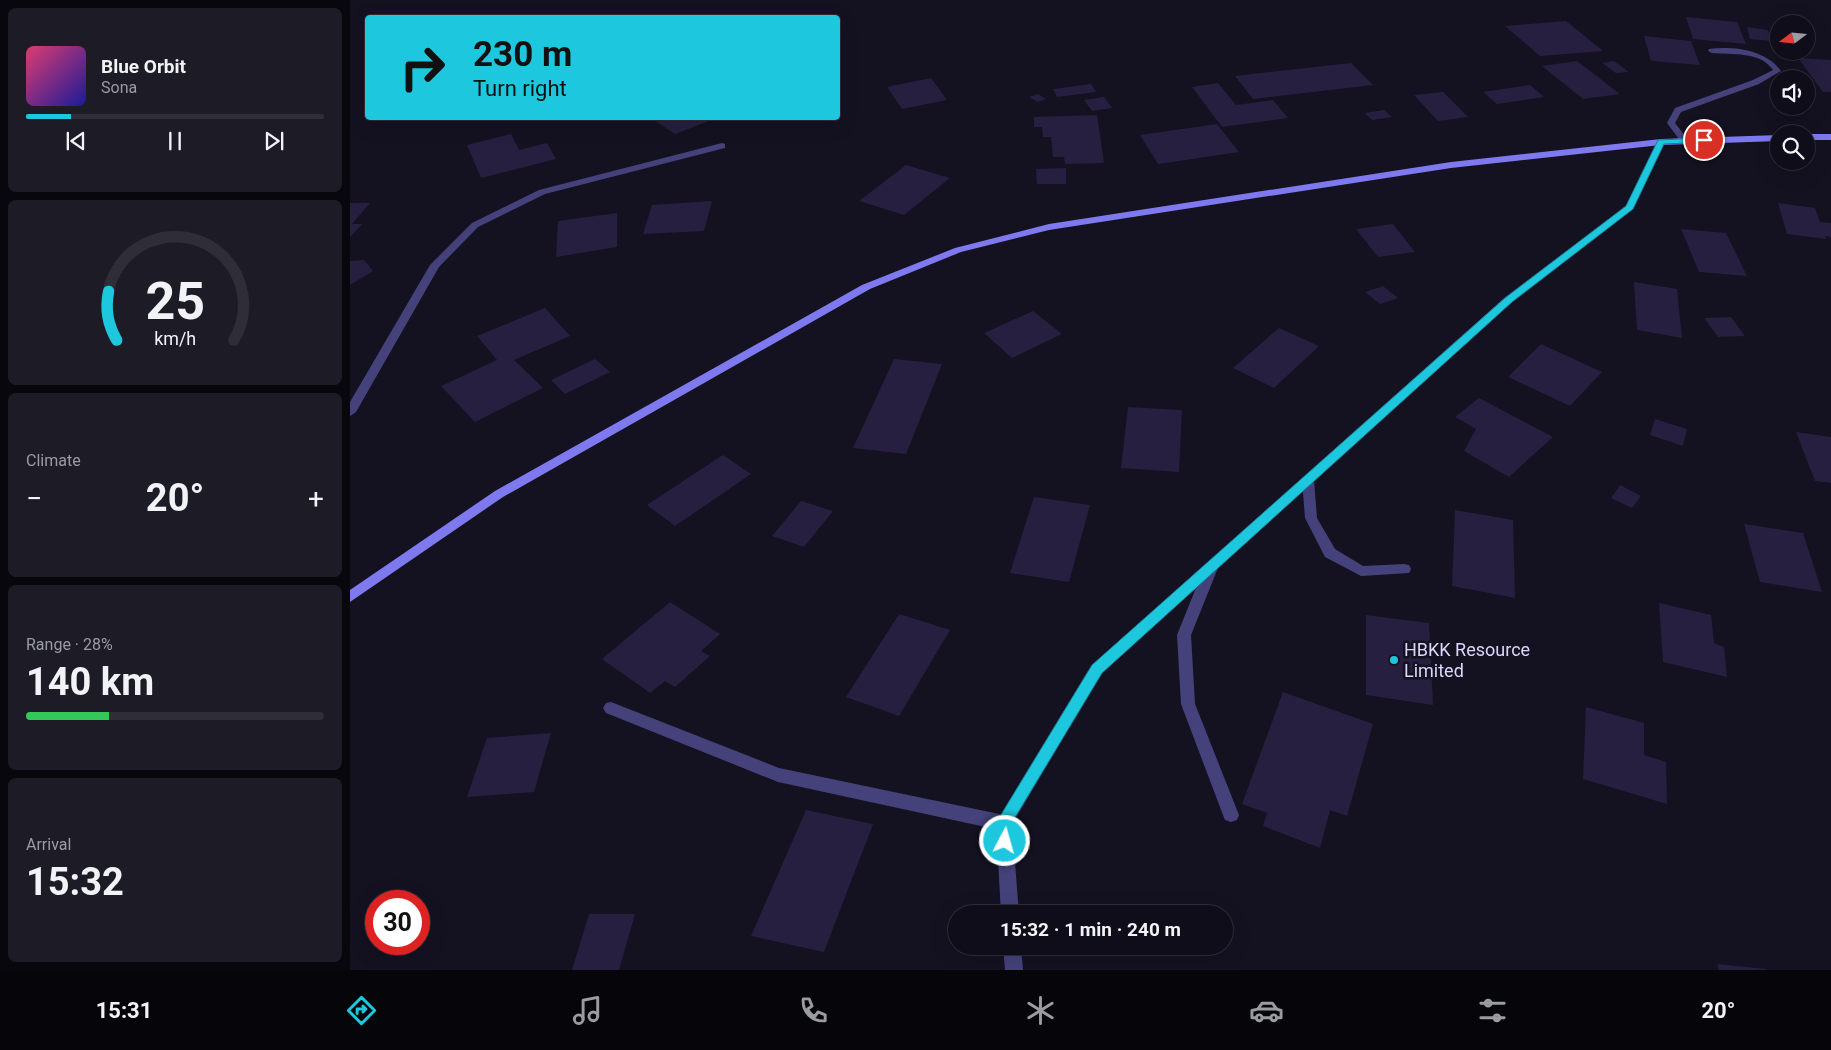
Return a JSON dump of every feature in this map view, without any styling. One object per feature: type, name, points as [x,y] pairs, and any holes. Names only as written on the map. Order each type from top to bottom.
[{"type":"street","points":[[1685,141],[1670,123],[1678,110],[1756,82],[1776,71],[1773,62],[1758,55],[1712,51]]},
{"type":"street","points":[[1815,137],[1831,137]]},
{"type":"street","points":[[350,597],[499,494],[866,287],[958,250],[1049,227],[1422,169],[1661,142],[1770,138]]},
{"type":"street","points":[[1009,905],[1004,823],[1097,669],[1508,300],[1630,207],[1661,142]]},
{"type":"street","points":[[350,412],[435,265],[475,225],[542,192],[722,146]]},
{"type":"street","points":[[1308,480],[1311,518],[1330,553],[1362,571],[1404,570]]},
{"type":"street","points":[[1210,568],[1184,635],[1188,704],[1231,814]]},
{"type":"street","points":[[611,708],[778,775],[1004,823]]},
{"type":"street","points":[[1013,955],[1014,970]]},
{"type":"building","points":[[1686,17],[1737,22],[1746,44],[1693,39]]},
{"type":"building","points":[[1566,21],[1603,51],[1540,56],[1505,26]]},
{"type":"building","points":[[1747,27],[1768,30],[1770,36],[1770,41],[1750,39]]},
{"type":"building","points":[[1644,36],[1691,41],[1700,65],[1651,61]]},
{"type":"building","points":[[1799,60],[1831,60],[1831,92],[1823,92],[1815,81],[1815,70],[1807,70]]},
{"type":"building","points":[[1577,61],[1620,94],[1583,99],[1542,66]]},
{"type":"building","points":[[1614,61],[1629,72],[1616,73],[1602,63]]},
{"type":"building","points":[[1351,63],[1373,85],[1253,99],[1235,76]]},
{"type":"building","points":[[931,78],[947,100],[902,109],[887,87]]},
{"type":"building","points":[[1218,83],[1236,105],[1273,100],[1288,118],[1222,127],[1192,87]]},
{"type":"building","points":[[1091,84],[1096,92],[1057,97],[1053,89]]},
{"type":"building","points":[[1530,85],[1544,97],[1497,104],[1483,92]]},
{"type":"building","points":[[1443,92],[1468,117],[1438,121],[1414,95]]},
{"type":"building","points":[[1038,94],[1046,99],[1038,102],[1029,97]]},
{"type":"building","points":[[1104,97],[1112,108],[1092,111],[1084,100]]},
{"type":"building","points":[[1384,110],[1392,117],[1372,120],[1365,113]]},
{"type":"building","points":[[1097,115],[1104,163],[1065,164],[1064,157],[1053,157],[1051,137],[1043,137],[1042,127],[1034,127],[1034,117]]},
{"type":"building","points":[[654,120],[709,121],[675,134]]},
{"type":"building","points":[[1217,124],[1239,152],[1158,164],[1140,135]]},
{"type":"building","points":[[511,134],[519,150],[547,143],[556,159],[481,178],[467,145]]},
{"type":"building","points":[[906,165],[950,178],[904,215],[859,201]]},
{"type":"building","points":[[1066,168],[1066,184],[1037,184],[1036,169]]},
{"type":"building","points":[[712,201],[704,231],[643,234],[652,205]]},
{"type":"building","points":[[350,203],[370,203],[352,224],[362,224],[350,237]]},
{"type":"building","points":[[1778,203],[1815,208],[1820,222],[1831,223],[1831,237],[1825,236],[1826,239],[1787,234]]},
{"type":"building","points":[[617,213],[617,247],[556,257],[558,221]]},
{"type":"building","points":[[1393,224],[1415,252],[1378,257],[1356,229]]},
{"type":"building","points":[[1681,229],[1726,233],[1747,276],[1699,272]]},
{"type":"building","points":[[364,260],[373,271],[350,285],[350,261]]},
{"type":"building","points":[[1634,282],[1677,289],[1682,338],[1637,330]]},
{"type":"building","points":[[1383,286],[1398,298],[1380,304],[1365,292]]},
{"type":"building","points":[[545,308],[570,336],[514,360],[543,388],[475,422],[441,386],[497,360],[477,336]]},
{"type":"building","points":[[1033,311],[1062,334],[1012,358],[984,333]]},
{"type":"building","points":[[1731,317],[1745,336],[1718,337],[1704,318]]},
{"type":"building","points":[[1279,328],[1319,346],[1274,388],[1233,368]]},
{"type":"building","points":[[1541,344],[1602,372],[1570,406],[1508,377]]},
{"type":"building","points":[[595,359],[610,372],[565,394],[551,380]]},
{"type":"building","points":[[894,359],[942,364],[906,454],[853,448]]},
{"type":"building","points":[[1479,398],[1553,437],[1509,477],[1464,451],[1476,429],[1455,417]]},
{"type":"building","points":[[1128,407],[1182,410],[1179,472],[1121,468]]},
{"type":"building","points":[[1655,419],[1687,429],[1683,446],[1650,435]]},
{"type":"building","points":[[1796,432],[1831,437],[1831,483],[1815,481]]},
{"type":"building","points":[[723,455],[751,474],[675,526],[647,505]]},
{"type":"building","points":[[1620,485],[1641,496],[1632,508],[1611,498]]},
{"type":"building","points":[[1034,497],[1090,505],[1069,582],[1010,573]]},
{"type":"building","points":[[801,501],[833,511],[804,547],[772,536]]},
{"type":"building","points":[[1455,510],[1513,520],[1515,598],[1452,586]]},
{"type":"building","points":[[1744,524],[1803,533],[1822,592],[1760,582]]},
{"type":"building","points":[[670,602],[720,634],[701,651],[710,656],[675,687],[665,681],[650,693],[602,659]]},
{"type":"building","points":[[1659,603],[1711,615],[1714,643],[1724,647],[1727,677],[1663,662]]},
{"type":"building","points":[[899,614],[950,630],[899,716],[846,697]]},
{"type":"building","points":[[1366,615],[1429,623],[1433,705],[1366,695]]},
{"type":"building","points":[[1283,692],[1373,724],[1347,816],[1330,810],[1320,848],[1263,826],[1267,813],[1242,804]]},
{"type":"building","points":[[1586,707],[1644,723],[1644,755],[1666,762],[1667,804],[1583,779]]},
{"type":"building","points":[[551,733],[534,792],[467,797],[487,738]]},
{"type":"building","points":[[806,810],[873,824],[824,952],[751,936]]},
{"type":"building","points":[[589,914],[635,914],[619,970],[572,970]]},
{"type":"building","points":[[1717,964],[1766,969],[1766,970],[1719,970]]},
{"type":"place","name":"HBKK Resource Limited","points":[[1394,660]]},
{"type":"route","points":[[1005,841],[1004,823],[1097,669],[1508,300],[1630,207],[1661,142],[1704,140]]}]
